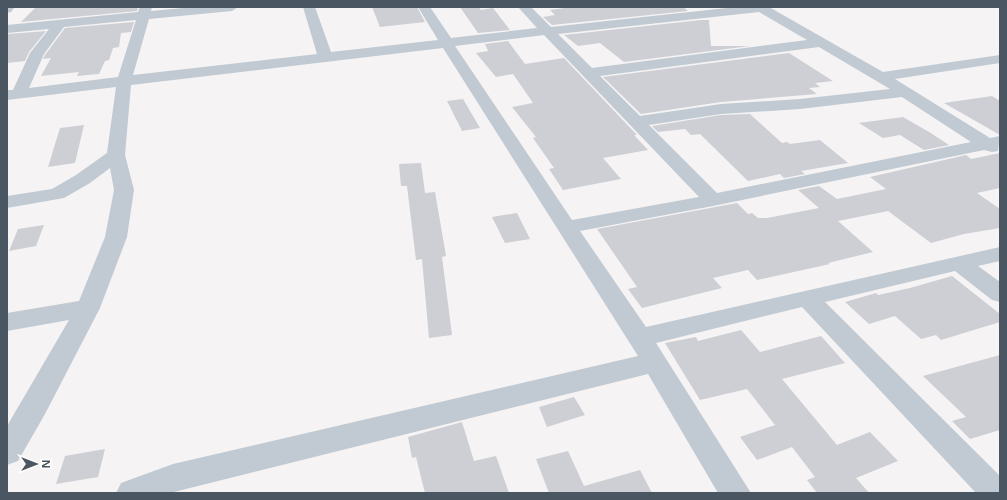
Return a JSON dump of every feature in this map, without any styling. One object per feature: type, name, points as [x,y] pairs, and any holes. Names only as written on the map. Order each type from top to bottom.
[{"type":"street","points":[[7,29],[60,24],[145,11],[232,7]]},
{"type":"street","points":[[309,7],[325,57]]},
{"type":"street","points":[[424,7],[566,227],[640,338],[735,493]]},
{"type":"street","points":[[524,7],[713,200]]},
{"type":"street","points":[[636,7],[652,20]]},
{"type":"street","points":[[13,94],[548,31],[760,8],[823,42],[995,145]]},
{"type":"street","points":[[7,452],[35,406],[88,308],[116,237],[124,190],[116,155],[124,82],[145,11]]},
{"type":"street","points":[[13,94],[37,53],[60,24]]},
{"type":"street","points":[[588,73],[823,42]]},
{"type":"street","points":[[881,77],[1000,59]]},
{"type":"street","points":[[636,122],[721,109],[800,104],[906,92]]},
{"type":"street","points":[[566,227],[995,145]]},
{"type":"street","points":[[7,202],[57,194],[83,179],[116,155]]},
{"type":"street","points":[[640,338],[1000,254]]},
{"type":"street","points":[[960,264],[1000,294]]},
{"type":"street","points":[[807,298],[996,493]]},
{"type":"street","points":[[7,322],[88,308]]},
{"type":"street","points":[[132,493],[173,478],[655,362]]},
{"type":"building","points":[[36,7],[138,7],[137,11],[21,22]]},
{"type":"building","points":[[372,7],[417,7],[425,22],[380,27]]},
{"type":"building","points":[[460,7],[479,7],[481,10],[493,8],[510,30],[478,33]]},
{"type":"building","points":[[572,7],[683,7],[688,11],[552,25],[543,17],[555,15],[550,10]]},
{"type":"building","points":[[709,20],[711,46],[750,46],[624,62],[600,43],[578,46],[564,35]]},
{"type":"building","points":[[134,22],[131,32],[121,33],[119,47],[113,48],[109,60],[105,61],[99,74],[77,76],[79,72],[41,76],[51,58],[43,59],[45,55],[65,28]]},
{"type":"building","points":[[46,31],[29,52],[25,61],[7,63],[8,34]]},
{"type":"building","points":[[508,41],[525,64],[564,58],[637,135],[634,135],[648,150],[603,158],[621,179],[563,190],[549,169],[554,168],[533,138],[536,137],[512,107],[533,103],[513,74],[496,77],[476,53],[488,51],[485,44]]},
{"type":"building","points":[[789,53],[833,81],[815,83],[820,87],[809,88],[817,94],[721,102],[641,114],[603,77]]},
{"type":"building","points":[[992,96],[1000,101],[1000,135],[944,103]]},
{"type":"building","points":[[463,99],[480,128],[462,131],[447,101]]},
{"type":"building","points":[[750,114],[782,143],[787,142],[790,144],[820,140],[848,163],[801,171],[805,174],[784,178],[780,174],[748,181],[700,134],[691,135],[685,129],[658,132],[652,126],[721,115]]},
{"type":"building","points":[[903,117],[949,145],[924,150],[900,135],[883,138],[859,123]]},
{"type":"building","points":[[84,125],[75,163],[48,167],[60,128]]},
{"type":"building","points":[[1000,153],[1000,188],[977,193],[1000,209],[1000,228],[964,234],[931,243],[888,211],[838,221],[873,252],[828,263],[830,264],[757,280],[748,270],[713,278],[722,288],[642,308],[628,289],[637,287],[597,229],[737,203],[748,214],[752,213],[758,218],[767,218],[819,208],[798,190],[819,186],[837,199],[886,189],[870,177],[966,155],[971,159]]},
{"type":"building","points":[[421,163],[425,193],[435,192],[446,256],[442,257],[452,335],[429,338],[422,259],[416,260],[407,186],[401,186],[399,164]]},
{"type":"building","points":[[517,213],[530,239],[505,243],[492,217]]},
{"type":"building","points":[[44,225],[36,246],[9,251],[18,229]]},
{"type":"building","points":[[952,276],[1000,314],[1000,322],[941,340],[936,335],[921,339],[895,316],[869,324],[845,302],[876,293],[878,295],[910,288]]},
{"type":"building","points":[[741,330],[760,352],[821,336],[845,363],[782,379],[837,445],[870,432],[898,461],[856,478],[869,493],[817,493],[807,480],[815,477],[792,447],[757,460],[740,437],[775,425],[747,389],[700,400],[665,343],[696,337],[698,341]]},
{"type":"building","points":[[1000,355],[1000,430],[970,439],[952,421],[966,417],[923,376]]},
{"type":"building","points":[[574,397],[585,415],[547,427],[539,407]]},
{"type":"building","points":[[462,422],[474,461],[496,456],[509,493],[425,493],[416,457],[412,458],[408,437]]},
{"type":"building","points":[[105,449],[98,477],[56,484],[65,456]]},
{"type":"building","points":[[568,451],[584,486],[640,470],[652,493],[549,493],[536,459]]}]
